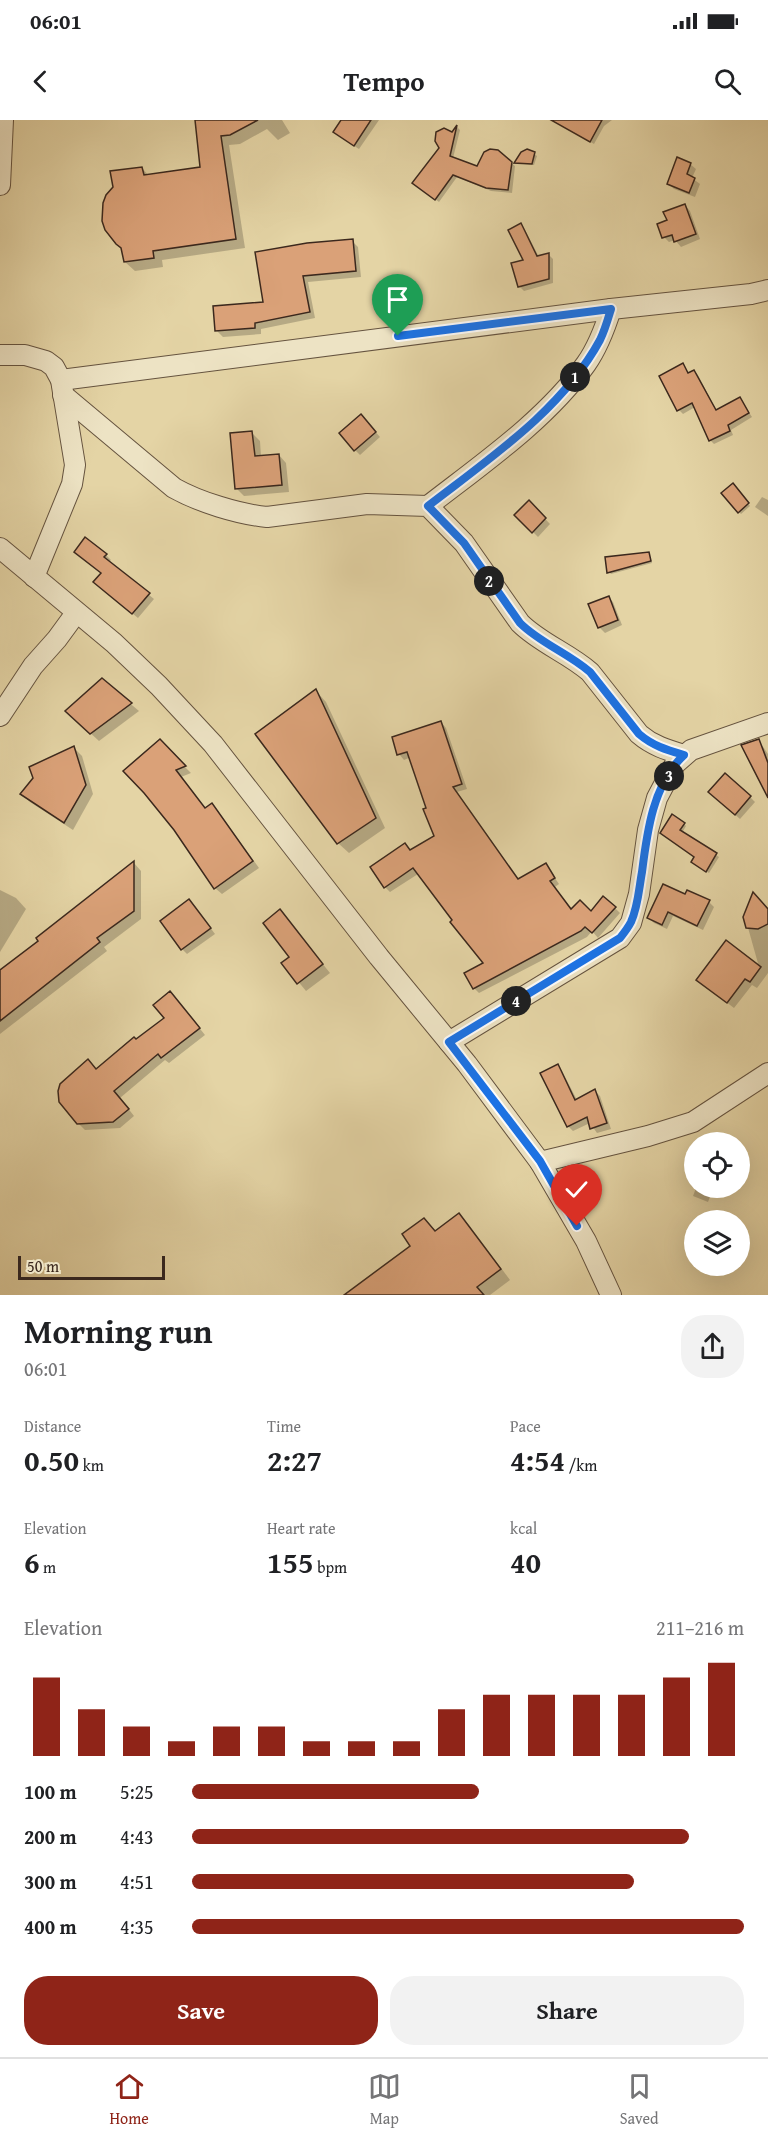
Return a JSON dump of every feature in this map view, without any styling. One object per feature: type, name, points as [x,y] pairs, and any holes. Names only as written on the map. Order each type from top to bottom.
[{"type":"street","points":[[0,185],[3,120]]},
{"type":"street","points":[[62,388],[611,309],[751,294],[768,290]]},
{"type":"street","points":[[62,388],[174,488],[186,495],[241,512],[267,517],[367,504],[428,506],[499,451],[563,391],[586,364],[602,337],[611,309]]},
{"type":"street","points":[[0,355],[25,355],[46,361],[54,367],[62,388],[75,465],[74,474],[34,577]]},
{"type":"street","points":[[428,506],[464,543],[497,593],[524,627],[590,672],[639,734],[659,748],[684,755]]},
{"type":"street","points":[[0,548],[114,643],[159,686],[213,744],[379,957],[449,1042],[540,1161],[586,1241],[611,1295]]},
{"type":"street","points":[[0,716],[33,666],[76,613]]},
{"type":"street","points":[[449,1042],[620,938],[631,923],[639,894],[648,830],[657,798],[675,764],[692,750],[768,723]]},
{"type":"street","points":[[540,1161],[648,1136],[693,1122],[768,1073]]},
{"type":"building","points":[[195,120],[258,120],[230,135],[221,136],[236,239],[153,251],[154,258],[124,262],[121,248],[105,230],[102,221],[103,203],[113,187],[110,171],[142,167],[144,175],[200,167]]},
{"type":"building","points":[[341,120],[371,120],[354,146],[333,132]]},
{"type":"building","points":[[551,120],[602,120],[590,142]]},
{"type":"building","points":[[457,125],[450,156],[477,166],[484,152],[490,149],[498,150],[512,162],[508,190],[486,188],[453,175],[435,200],[412,183],[439,148],[435,141],[436,132],[444,128],[452,132]]},
{"type":"building","points":[[527,149],[535,152],[532,164],[514,163],[521,152]]},
{"type":"building","points":[[677,157],[691,163],[687,174],[695,178],[689,193],[667,184]]},
{"type":"building","points":[[685,204],[696,234],[674,242],[672,235],[662,238],[657,224],[667,220],[663,212]]},
{"type":"building","points":[[521,223],[537,256],[549,253],[549,279],[518,287],[511,263],[523,260],[508,230]]},
{"type":"building","points":[[353,239],[356,271],[303,276],[310,312],[255,323],[255,328],[215,331],[213,306],[263,302],[255,252],[307,243]]},
{"type":"building","points":[[683,363],[688,373],[694,370],[716,410],[740,397],[749,413],[728,425],[730,431],[709,441],[692,403],[677,411],[659,376]]},
{"type":"building","points":[[361,414],[376,432],[354,451],[339,433]]},
{"type":"building","points":[[252,431],[255,456],[279,454],[282,485],[235,489],[230,433]]},
{"type":"building","points":[[733,483],[749,503],[738,513],[721,493]]},
{"type":"building","points":[[529,500],[546,518],[532,533],[514,515]]},
{"type":"building","points":[[85,537],[107,554],[104,557],[150,593],[132,614],[93,582],[101,573],[74,552]]},
{"type":"building","points":[[649,552],[651,561],[607,573],[605,557]]},
{"type":"building","points":[[609,596],[618,620],[598,628],[588,604]]},
{"type":"building","points":[[102,678],[132,703],[90,734],[65,711]]},
{"type":"building","points":[[316,689],[376,818],[337,844],[255,734]]},
{"type":"building","points":[[441,721],[462,784],[453,787],[518,879],[546,863],[555,878],[550,881],[571,909],[580,900],[591,911],[603,896],[616,907],[592,933],[585,927],[473,989],[464,973],[483,963],[450,922],[452,920],[413,868],[384,888],[370,867],[405,843],[410,850],[434,836],[423,809],[426,808],[407,752],[397,755],[392,737]]},
{"type":"building","points":[[160,739],[186,766],[176,770],[205,808],[212,803],[253,861],[214,889],[174,830],[123,771]]},
{"type":"building","points":[[759,739],[768,763],[768,798],[741,745]]},
{"type":"building","points":[[74,746],[86,785],[64,823],[20,794],[33,778],[29,767]]},
{"type":"building","points":[[725,773],[751,796],[735,815],[708,792]]},
{"type":"building","points":[[672,814],[685,823],[680,830],[717,853],[706,872],[691,862],[694,857],[660,833]]},
{"type":"building","points":[[134,861],[134,911],[97,938],[100,942],[0,1021],[0,970],[38,941],[36,938]]},
{"type":"building","points":[[663,884],[685,894],[687,890],[710,900],[697,926],[668,912],[662,925],[647,918]]},
{"type":"building","points":[[753,892],[768,909],[768,924],[758,929],[746,928],[743,917]]},
{"type":"building","points":[[189,899],[211,928],[181,950],[160,921]]},
{"type":"building","points":[[280,909],[323,964],[297,984],[281,963],[289,957],[263,923]]},
{"type":"building","points":[[726,940],[761,967],[750,982],[745,979],[727,1003],[696,980]]},
{"type":"building","points":[[170,991],[200,1028],[161,1058],[158,1054],[114,1091],[129,1109],[113,1122],[77,1124],[59,1102],[60,1084],[88,1059],[96,1069],[134,1037],[136,1039],[164,1018],[153,1005]]},
{"type":"building","points":[[558,1064],[575,1100],[595,1089],[607,1123],[590,1129],[587,1117],[567,1127],[540,1073]]},
{"type":"building","points":[[459,1213],[501,1269],[477,1287],[484,1295],[344,1295],[410,1246],[402,1234],[424,1218],[435,1231]]},
{"type":"route","points":[[398,336],[611,309],[602,337],[586,364],[563,391],[499,451],[428,506],[464,543],[497,593],[529,632],[590,672],[639,734],[649,742],[659,748],[684,755],[675,764],[657,798],[648,830],[639,894],[631,923],[620,938],[449,1042],[540,1161],[577,1226]]}]
